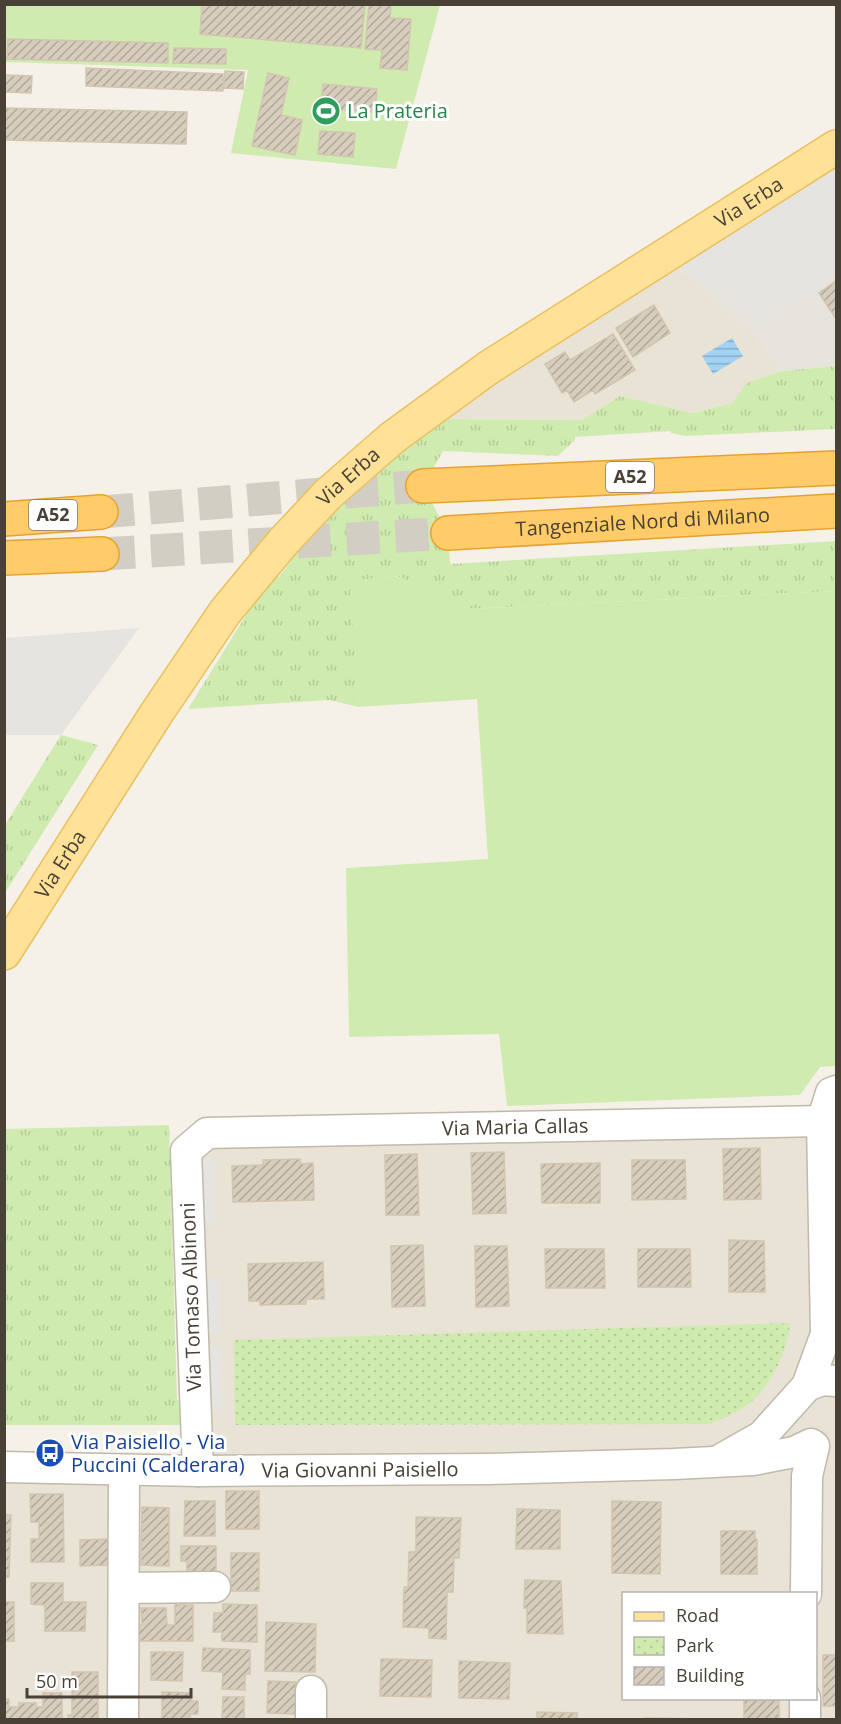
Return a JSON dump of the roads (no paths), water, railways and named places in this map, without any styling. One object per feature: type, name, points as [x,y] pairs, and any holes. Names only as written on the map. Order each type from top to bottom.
[{"type":"highway","name":"A52","points":[[423,486],[837,468]]},
{"type":"highway","name":"A52","points":[[4,501],[100,508],[4,519]]},
{"type":"highway","name":"Tangenziale Nord di Milano","points":[[448,533],[837,511]]},
{"type":"highway","name":"A52","points":[[4,560],[102,554]]},
{"type":"main road","name":"Via Erba","points":[[4,952],[219,619],[283,542],[343,479],[392,438],[488,368],[837,147]]},
{"type":"street","name":"Via Giovanni Paisiello","points":[[715,1462],[762,1436],[802,1392],[831,1346],[822,1121],[831,1093],[837,1091]]},
{"type":"street","name":"Via Maria Callas","points":[[207,1133],[822,1121]]},
{"type":"street","name":"Via Tomaso Albinoni","points":[[198,1471],[186,1151],[207,1133]]},
{"type":"street","points":[[806,1592],[807,1476],[820,1445],[802,1438],[795,1427],[793,1412],[802,1392],[822,1380],[837,1382]]},
{"type":"street","name":"Via Giovanni Paisiello","points":[[4,1467],[198,1471],[487,1469],[753,1460],[820,1445]]},
{"type":"street","points":[[123,1719],[124,1470]]},
{"type":"street","points":[[124,1588],[215,1587]]},
{"type":"street","points":[[805,1719],[806,1700]]},
{"type":"water","points":[[732,338],[743,356],[713,374],[702,356]]},
{"type":"tunnel","points":[[101,512],[423,486]]},
{"type":"tunnel","points":[[102,554],[448,533]]},
{"type":"place","name":"La Prateria","points":[[326,111]]},
{"type":"place","name":"Via Paisiello - Via Puccini (Calderara)","points":[[50,1453]]}]
